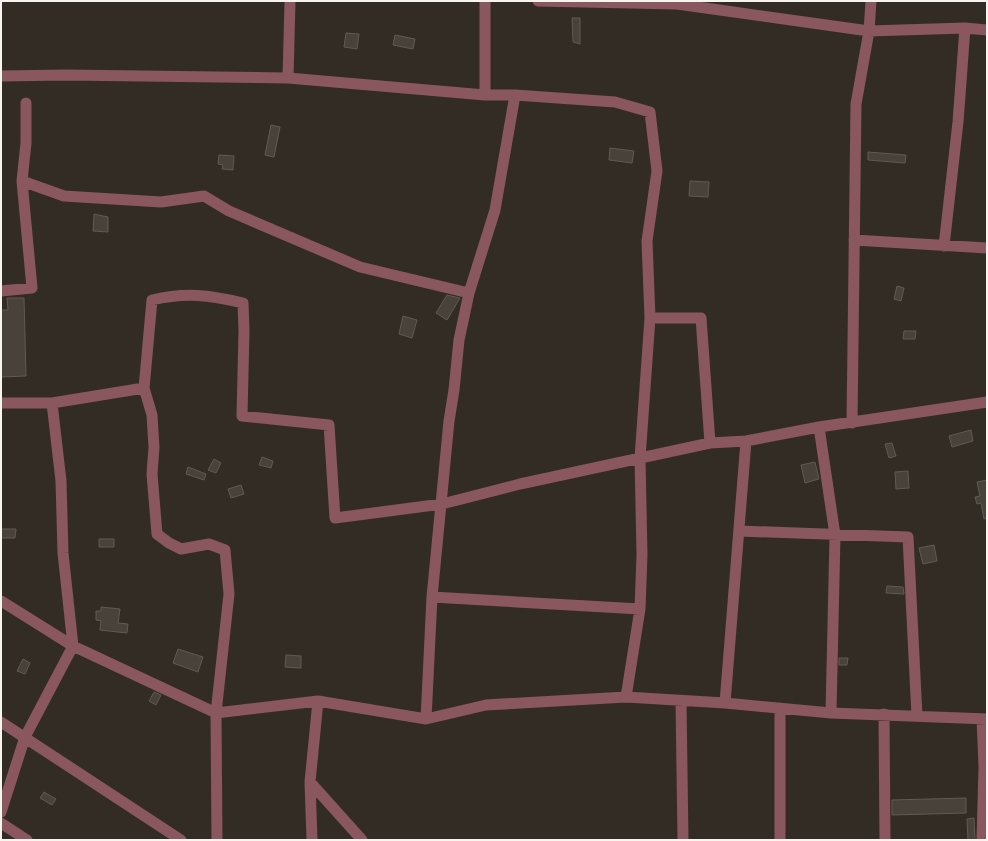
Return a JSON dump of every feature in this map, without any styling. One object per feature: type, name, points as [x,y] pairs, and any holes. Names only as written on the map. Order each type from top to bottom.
[{"type":"street","points":[[288,78],[290,1]]},
{"type":"street","points":[[485,1],[485,95]]},
{"type":"street","points":[[538,1],[677,2],[869,31],[965,28],[987,30]]},
{"type":"street","points":[[852,423],[856,104],[869,31],[871,1]]},
{"type":"street","points":[[944,246],[958,122],[965,28]]},
{"type":"street","points":[[1,76],[66,75],[288,78],[485,95],[515,95],[615,102],[650,112],[657,171],[647,241],[650,318],[640,458],[642,555],[640,609],[626,697]]},
{"type":"street","points":[[426,719],[432,597],[449,420],[454,390],[459,340],[469,293],[495,210],[508,145],[515,95]]},
{"type":"street","points":[[1,291],[32,288],[22,181],[26,143],[26,103]]},
{"type":"street","points":[[22,181],[64,196],[161,202],[204,196],[229,211],[360,267],[469,293]]},
{"type":"street","points":[[854,240],[987,248]]},
{"type":"street","points":[[217,840],[216,713],[229,594],[225,550],[209,544],[181,549],[169,543],[157,534],[152,474],[154,447],[152,415],[144,388],[152,300],[171,295],[191,294],[210,295],[242,302],[244,331],[242,416],[329,425],[335,518],[442,504],[520,484],[710,443],[746,441],[819,427],[987,402]]},
{"type":"street","points":[[650,318],[701,318],[710,443]]},
{"type":"street","points":[[1,404],[52,403],[144,388]]},
{"type":"street","points":[[1,812],[26,738],[73,646],[63,553],[61,481],[52,403]]},
{"type":"street","points":[[819,427],[835,534],[831,713]]},
{"type":"street","points":[[725,703],[746,441]]},
{"type":"street","points":[[739,531],[908,537],[917,716]]},
{"type":"street","points":[[432,597],[640,609]]},
{"type":"street","points":[[1,601],[73,646],[216,713],[318,701],[426,719],[486,705],[626,697],[725,703],[831,713],[984,719],[982,840]]},
{"type":"street","points":[[312,840],[310,782],[318,701]]},
{"type":"street","points":[[681,701],[683,840]]},
{"type":"street","points":[[780,708],[780,840]]},
{"type":"street","points":[[884,714],[885,840]]},
{"type":"street","points":[[1,722],[181,840]]},
{"type":"street","points":[[310,782],[362,840]]},
{"type":"street","points":[[1,824],[27,840]]},
{"type":"building","points":[[572,18],[580,18],[580,44],[573,42]]},
{"type":"building","points":[[346,33],[359,34],[357,49],[344,47]]},
{"type":"building","points":[[395,35],[415,39],[413,49],[393,45]]},
{"type":"building","points":[[271,125],[280,127],[274,157],[265,155]]},
{"type":"building","points":[[610,148],[634,151],[632,163],[609,160]]},
{"type":"building","points":[[868,152],[906,155],[905,163],[868,160]]},
{"type":"building","points":[[219,155],[234,156],[233,170],[222,169],[223,165],[218,164]]},
{"type":"building","points":[[690,181],[709,182],[708,197],[689,196]]},
{"type":"building","points":[[94,214],[108,217],[108,232],[93,231]]},
{"type":"building","points":[[897,286],[904,288],[901,301],[894,299]]},
{"type":"building","points":[[447,295],[460,298],[447,320],[436,313]]},
{"type":"building","points":[[7,298],[24,298],[26,376],[1,377],[1,310],[8,310]]},
{"type":"building","points":[[403,316],[417,320],[412,338],[399,334]]},
{"type":"building","points":[[904,331],[916,331],[915,339],[903,339]]},
{"type":"building","points":[[971,430],[973,441],[952,447],[949,436]]},
{"type":"building","points":[[892,443],[896,456],[889,458],[885,444]]},
{"type":"building","points":[[262,457],[273,461],[271,468],[259,465]]},
{"type":"building","points":[[214,459],[221,463],[216,473],[208,470]]},
{"type":"building","points":[[815,462],[819,479],[805,483],[801,465]]},
{"type":"building","points":[[188,467],[206,474],[204,480],[186,474]]},
{"type":"building","points":[[908,471],[909,488],[896,489],[895,472]]},
{"type":"building","points":[[987,480],[987,518],[984,519],[981,503],[977,504],[975,497],[980,496],[977,482]]},
{"type":"building","points":[[241,485],[244,494],[231,498],[228,489]]},
{"type":"building","points":[[1,529],[16,529],[15,538],[1,538]]},
{"type":"building","points":[[99,539],[114,539],[114,547],[99,547]]},
{"type":"building","points":[[934,545],[937,561],[923,564],[919,548]]},
{"type":"building","points":[[887,586],[903,587],[904,594],[886,593]]},
{"type":"building","points":[[101,607],[120,609],[118,623],[128,624],[127,633],[100,630],[101,621],[96,620],[96,611],[101,611]]},
{"type":"building","points":[[178,649],[203,657],[198,672],[173,663]]},
{"type":"building","points":[[286,655],[301,656],[301,668],[285,667]]},
{"type":"building","points":[[839,658],[848,658],[847,665],[839,665]]},
{"type":"building","points":[[23,659],[30,663],[25,674],[17,671]]},
{"type":"building","points":[[154,692],[161,695],[156,705],[149,701]]},
{"type":"building","points":[[44,792],[56,799],[52,805],[40,798]]},
{"type":"building","points":[[966,798],[966,813],[892,815],[892,800]]},
{"type":"building","points":[[974,818],[975,840],[968,840],[967,819]]}]
